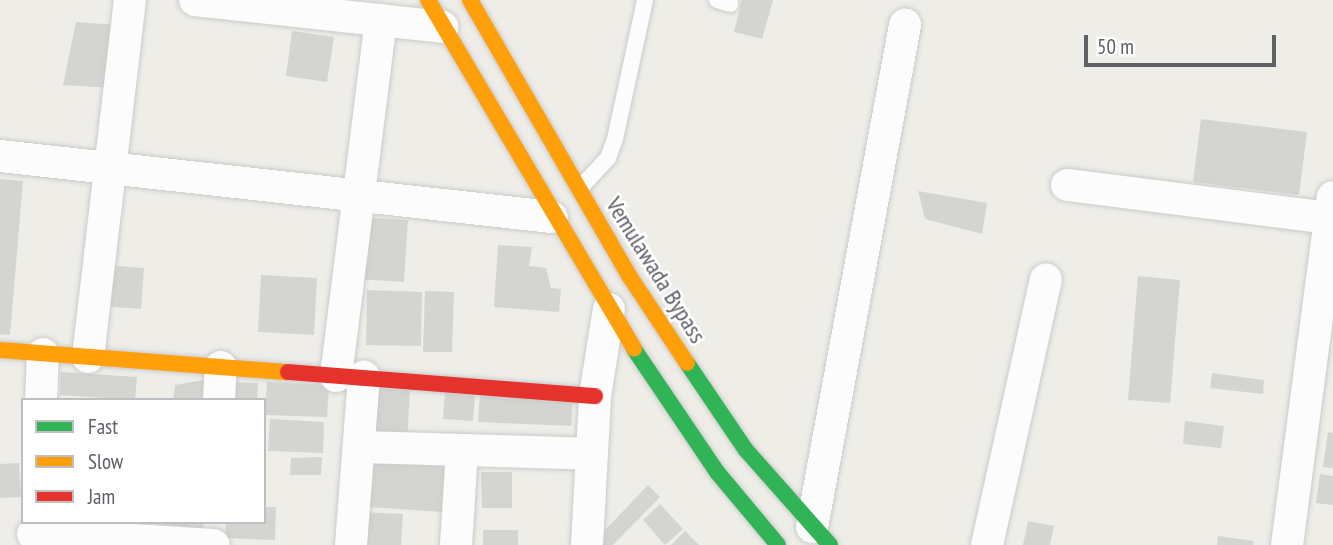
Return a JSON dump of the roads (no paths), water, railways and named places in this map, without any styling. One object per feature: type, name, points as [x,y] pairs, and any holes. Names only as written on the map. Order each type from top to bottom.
[{"type":"main road","name":"Vemulawada Bypass","points":[[470,0],[578,189],[746,450],[821,536]]},
{"type":"main road","points":[[436,14],[552,217],[609,309],[717,472],[778,545]]},
{"type":"main road","points":[[0,350],[594,396]]},
{"type":"street","points":[[88,357],[113,168],[130,0]]},
{"type":"street","points":[[195,0],[381,20],[436,14]]},
{"type":"street","points":[[351,545],[360,447],[350,377],[359,195],[381,20]]},
{"type":"street","points":[[821,536],[905,24]]},
{"type":"street","points":[[0,156],[552,217]]},
{"type":"street","points":[[1068,185],[1331,207],[1319,405],[1287,545]]},
{"type":"street","points":[[987,545],[1046,279]]},
{"type":"street","points":[[587,545],[594,396],[609,309]]},
{"type":"street","points":[[41,398],[43,354]]},
{"type":"street","points":[[219,398],[221,367]]},
{"type":"street","points":[[360,447],[592,454]]},
{"type":"street","points":[[456,545],[463,450]]},
{"type":"street","points":[[33,534],[214,545],[214,524]]},
{"type":"lane","points":[[578,189],[611,149],[645,0]]}]
